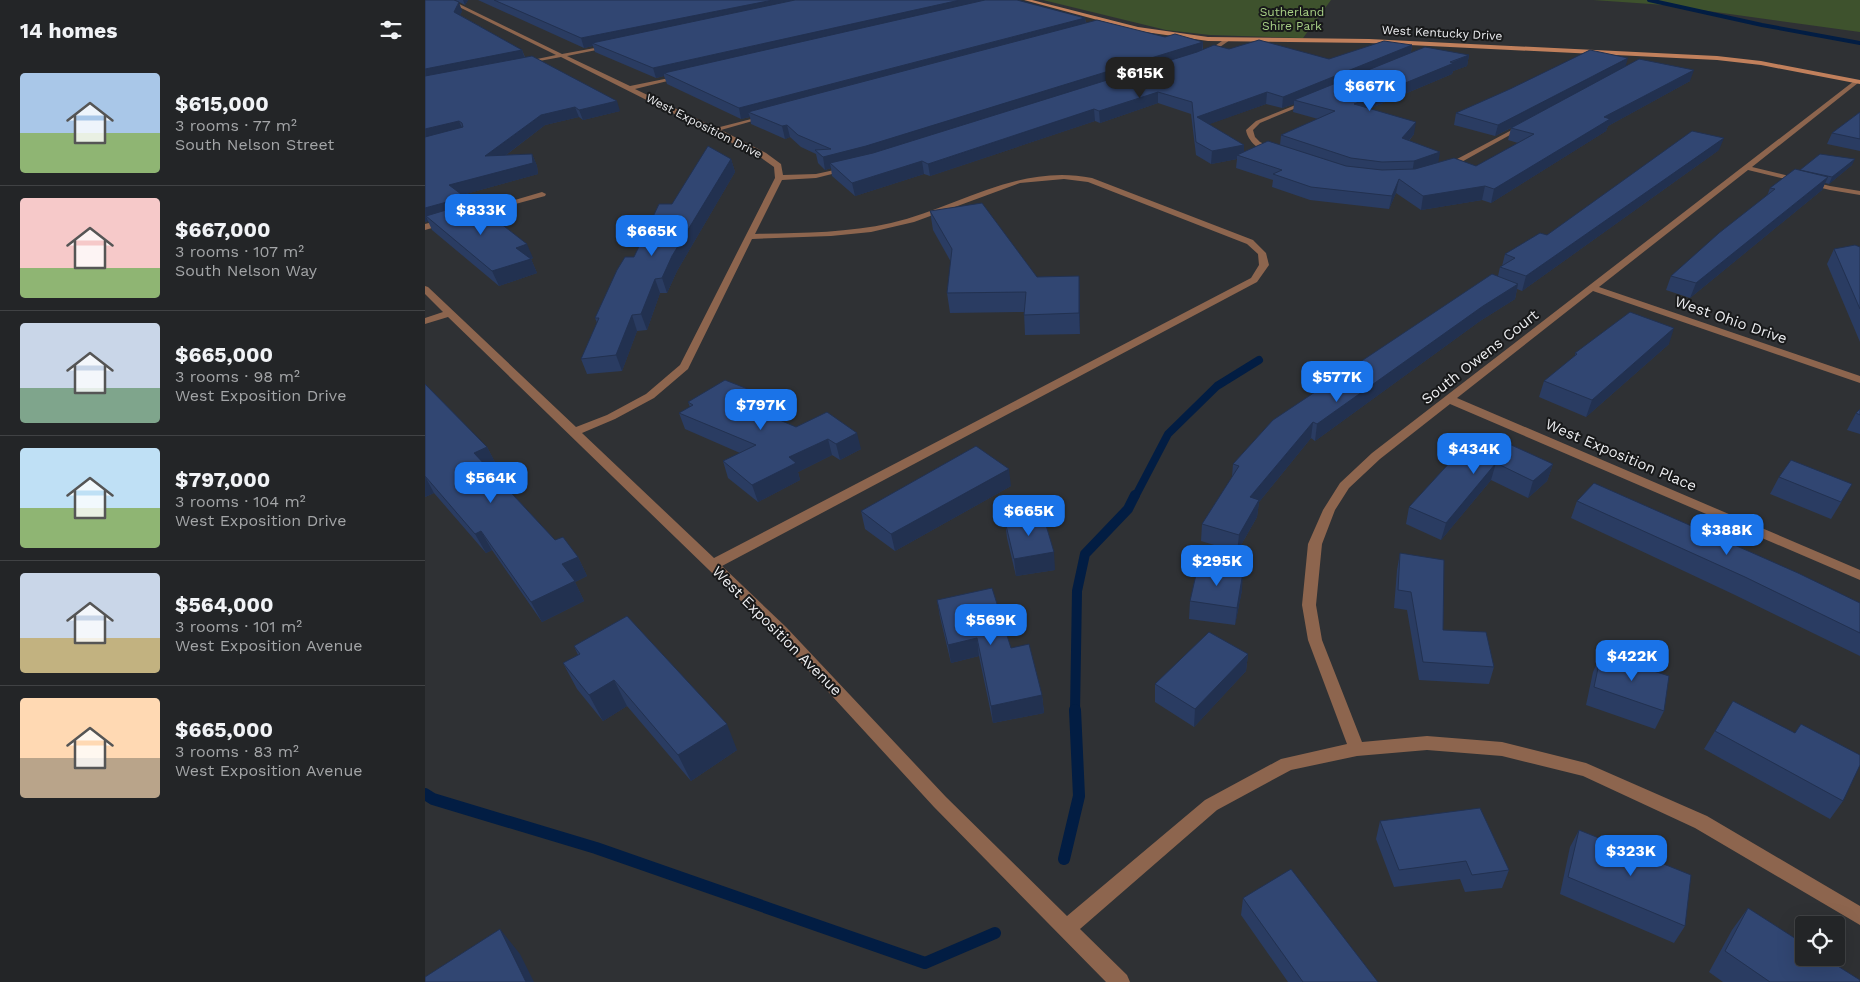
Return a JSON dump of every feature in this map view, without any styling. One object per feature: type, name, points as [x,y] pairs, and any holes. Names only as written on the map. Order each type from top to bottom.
[{"type":"street","name":"West Exposition Drive","points":[[447,0],[631,88],[763,155],[778,166],[779,178]]},
{"type":"street","name":"West Kentucky Drive","points":[[1026,0],[1112,23],[1163,34],[1227,40],[1629,53],[1732,59],[1858,82]]},
{"type":"street","points":[[1093,28],[1112,23]]},
{"type":"street","points":[[1195,60],[1211,52],[1227,40]]},
{"type":"street","points":[[517,65],[613,45]]},
{"type":"street","points":[[1629,53],[1635,60],[1635,65]]},
{"type":"street","points":[[631,88],[689,75]]},
{"type":"street","name":"South Owens Court","points":[[1357,749],[1315,640],[1309,605],[1315,544],[1329,510],[1344,486],[1376,456],[1451,400],[1745,166],[1858,82]]},
{"type":"street","points":[[1281,154],[1256,142],[1250,135],[1249,130],[1258,122],[1322,96]]},
{"type":"street","points":[[715,130],[775,114]]},
{"type":"street","points":[[1439,170],[1536,120]]},
{"type":"street","points":[[574,432],[611,417],[650,396],[685,367],[779,178],[816,176],[857,166]]},
{"type":"street","points":[[1745,166],[1830,188],[1860,193]]},
{"type":"street","points":[[712,565],[1254,280],[1264,265],[1262,253],[1250,242],[1089,180],[1065,175],[1019,179],[911,220],[872,229],[830,234],[749,236]]},
{"type":"street","points":[[461,217],[542,194]]},
{"type":"street","points":[[425,227],[452,219]]},
{"type":"street","name":"West Ohio Drive","points":[[1592,288],[1860,380]]},
{"type":"street","name":"West Exposition Avenue","points":[[425,289],[781,631],[940,802],[1120,982]]},
{"type":"street","points":[[425,321],[450,313]]},
{"type":"street","name":"West Exposition Place","points":[[1451,400],[1860,575]]},
{"type":"street","points":[[1066,929],[1211,806],[1287,764],[1357,749],[1427,742],[1502,749],[1586,770],[1701,822],[1860,916]]},
{"type":"green space","name":"Sutherland Shire Park","points":[[1043,0],[1331,0],[1303,38],[1210,35],[1166,30]]},
{"type":"green space","points":[[1593,0],[1860,0],[1860,32],[1665,5]]},
{"type":"building","points":[[425,0],[454,0],[459,2],[454,12],[522,50],[425,69]]},
{"type":"building","points":[[494,0],[773,0],[581,38]]},
{"type":"building","points":[[795,0],[960,0],[653,68],[592,43]]},
{"type":"building","points":[[985,0],[1017,0],[1085,18],[739,108],[664,73]]},
{"type":"building","points":[[1097,20],[1165,37],[1175,34],[1203,42],[866,146],[823,157],[815,150],[831,149],[798,135],[787,125],[782,126],[748,112]]},
{"type":"building","points":[[1259,40],[1329,59],[1384,41],[1412,45],[1283,97],[1267,92],[1197,117],[1244,145],[1212,151],[1196,142],[1192,102],[1158,92],[1099,111],[1094,109],[928,164],[922,161],[852,183],[830,163],[873,153],[1197,52],[1214,45],[1229,49]]},
{"type":"building","points":[[1425,47],[1469,55],[1354,104],[1416,122],[1402,138],[1440,152],[1414,161],[1382,162],[1351,158],[1281,135],[1335,111],[1294,100]]},
{"type":"building","points":[[1590,50],[1628,58],[1498,125],[1456,113],[1510,89]]},
{"type":"building","points":[[532,56],[617,101],[579,110],[575,107],[541,115],[485,156],[532,154],[533,163],[449,185],[465,197],[425,208],[425,137],[463,127],[459,121],[425,129],[425,76]]},
{"type":"building","points":[[1639,59],[1694,70],[1604,117],[1610,119],[1494,189],[1485,186],[1423,196],[1399,179],[1392,196],[1311,187],[1273,174],[1282,170],[1237,155],[1268,141],[1346,166],[1382,170],[1415,169],[1454,158],[1476,166],[1534,134],[1511,128]]},
{"type":"building","points":[[1860,112],[1860,139],[1832,133]]},
{"type":"building","points":[[1692,131],[1724,138],[1526,276],[1500,267],[1515,258],[1505,254],[1540,233],[1547,235]]},
{"type":"building","points":[[708,146],[731,159],[672,256],[662,278],[655,279],[641,314],[632,315],[616,355],[581,359],[599,318],[595,318],[617,270],[625,257],[634,257],[659,204],[672,204]]},
{"type":"building","points":[[1820,154],[1855,159],[1832,177],[1800,170]]},
{"type":"building","points":[[1795,169],[1828,177],[1696,283],[1671,276],[1719,233],[1775,189],[1770,188]]},
{"type":"building","points":[[473,202],[527,244],[516,248],[531,259],[492,271],[426,216]]},
{"type":"building","points":[[982,203],[1037,277],[1079,276],[1079,313],[1024,315],[1026,292],[947,293],[952,249],[930,211]]},
{"type":"building","points":[[1855,245],[1860,247],[1860,309],[1834,249]]},
{"type":"building","points":[[1492,274],[1518,284],[1483,306],[1317,424],[1313,422],[1250,497],[1259,500],[1239,535],[1202,524],[1239,466],[1233,464],[1273,420]]},
{"type":"building","points":[[1630,312],[1674,328],[1592,400],[1544,381],[1577,354],[1575,353]]},
{"type":"building","points":[[725,380],[763,395],[747,406],[796,427],[827,412],[857,433],[836,444],[828,439],[789,457],[796,463],[752,485],[723,461],[756,445],[679,413],[693,405],[688,402]]},
{"type":"building","points":[[425,384],[487,447],[474,453],[555,540],[563,537],[578,557],[562,564],[575,581],[531,602],[481,531],[475,534],[425,476]]},
{"type":"building","points":[[1485,433],[1553,464],[1533,481],[1496,463],[1446,523],[1409,507],[1453,459]]},
{"type":"building","points":[[976,446],[1009,469],[891,534],[861,511]]},
{"type":"building","points":[[1791,460],[1852,484],[1841,502],[1779,477]]},
{"type":"building","points":[[1594,483],[1798,573],[1860,603],[1860,633],[1745,577],[1577,501]]},
{"type":"building","points":[[1043,515],[1054,552],[1014,559],[1005,521]]},
{"type":"building","points":[[1400,553],[1444,560],[1443,630],[1486,632],[1494,667],[1423,662],[1411,592],[1398,590]]},
{"type":"building","points":[[1198,566],[1243,572],[1237,608],[1190,601]]},
{"type":"building","points":[[992,588],[1011,648],[1029,644],[1042,695],[991,706],[977,638],[948,645],[937,600]]},
{"type":"building","points":[[627,616],[727,724],[678,755],[614,680],[589,695],[563,663],[580,654],[574,646]]},
{"type":"building","points":[[1209,632],[1248,654],[1195,709],[1155,684]]},
{"type":"building","points":[[1601,654],[1669,676],[1664,711],[1594,687]]},
{"type":"building","points":[[1733,701],[1795,733],[1801,724],[1860,755],[1860,765],[1843,801],[1715,731]]},
{"type":"building","points":[[1480,808],[1509,870],[1472,875],[1466,861],[1399,870],[1380,821]]},
{"type":"building","points":[[1579,830],[1691,875],[1685,926],[1568,877]]},
{"type":"building","points":[[1291,869],[1378,982],[1303,982],[1243,898]]},
{"type":"building","points":[[1748,908],[1795,938],[1795,966],[1838,966],[1860,980],[1860,982],[1770,982],[1725,951]]},
{"type":"building","points":[[500,929],[526,982],[425,982],[425,977]]},
{"type":"waterway","points":[[1649,0],[1762,25],[1860,43]]},
{"type":"waterway","points":[[1135,497],[1168,434],[1217,386],[1259,360]]},
{"type":"waterway","points":[[1075,711],[1077,591],[1085,554],[1128,509],[1135,495]]},
{"type":"waterway","points":[[1064,859],[1079,796],[1075,711]]},
{"type":"waterway","points":[[425,794],[433,799],[596,848],[925,963],[995,933]]}]
